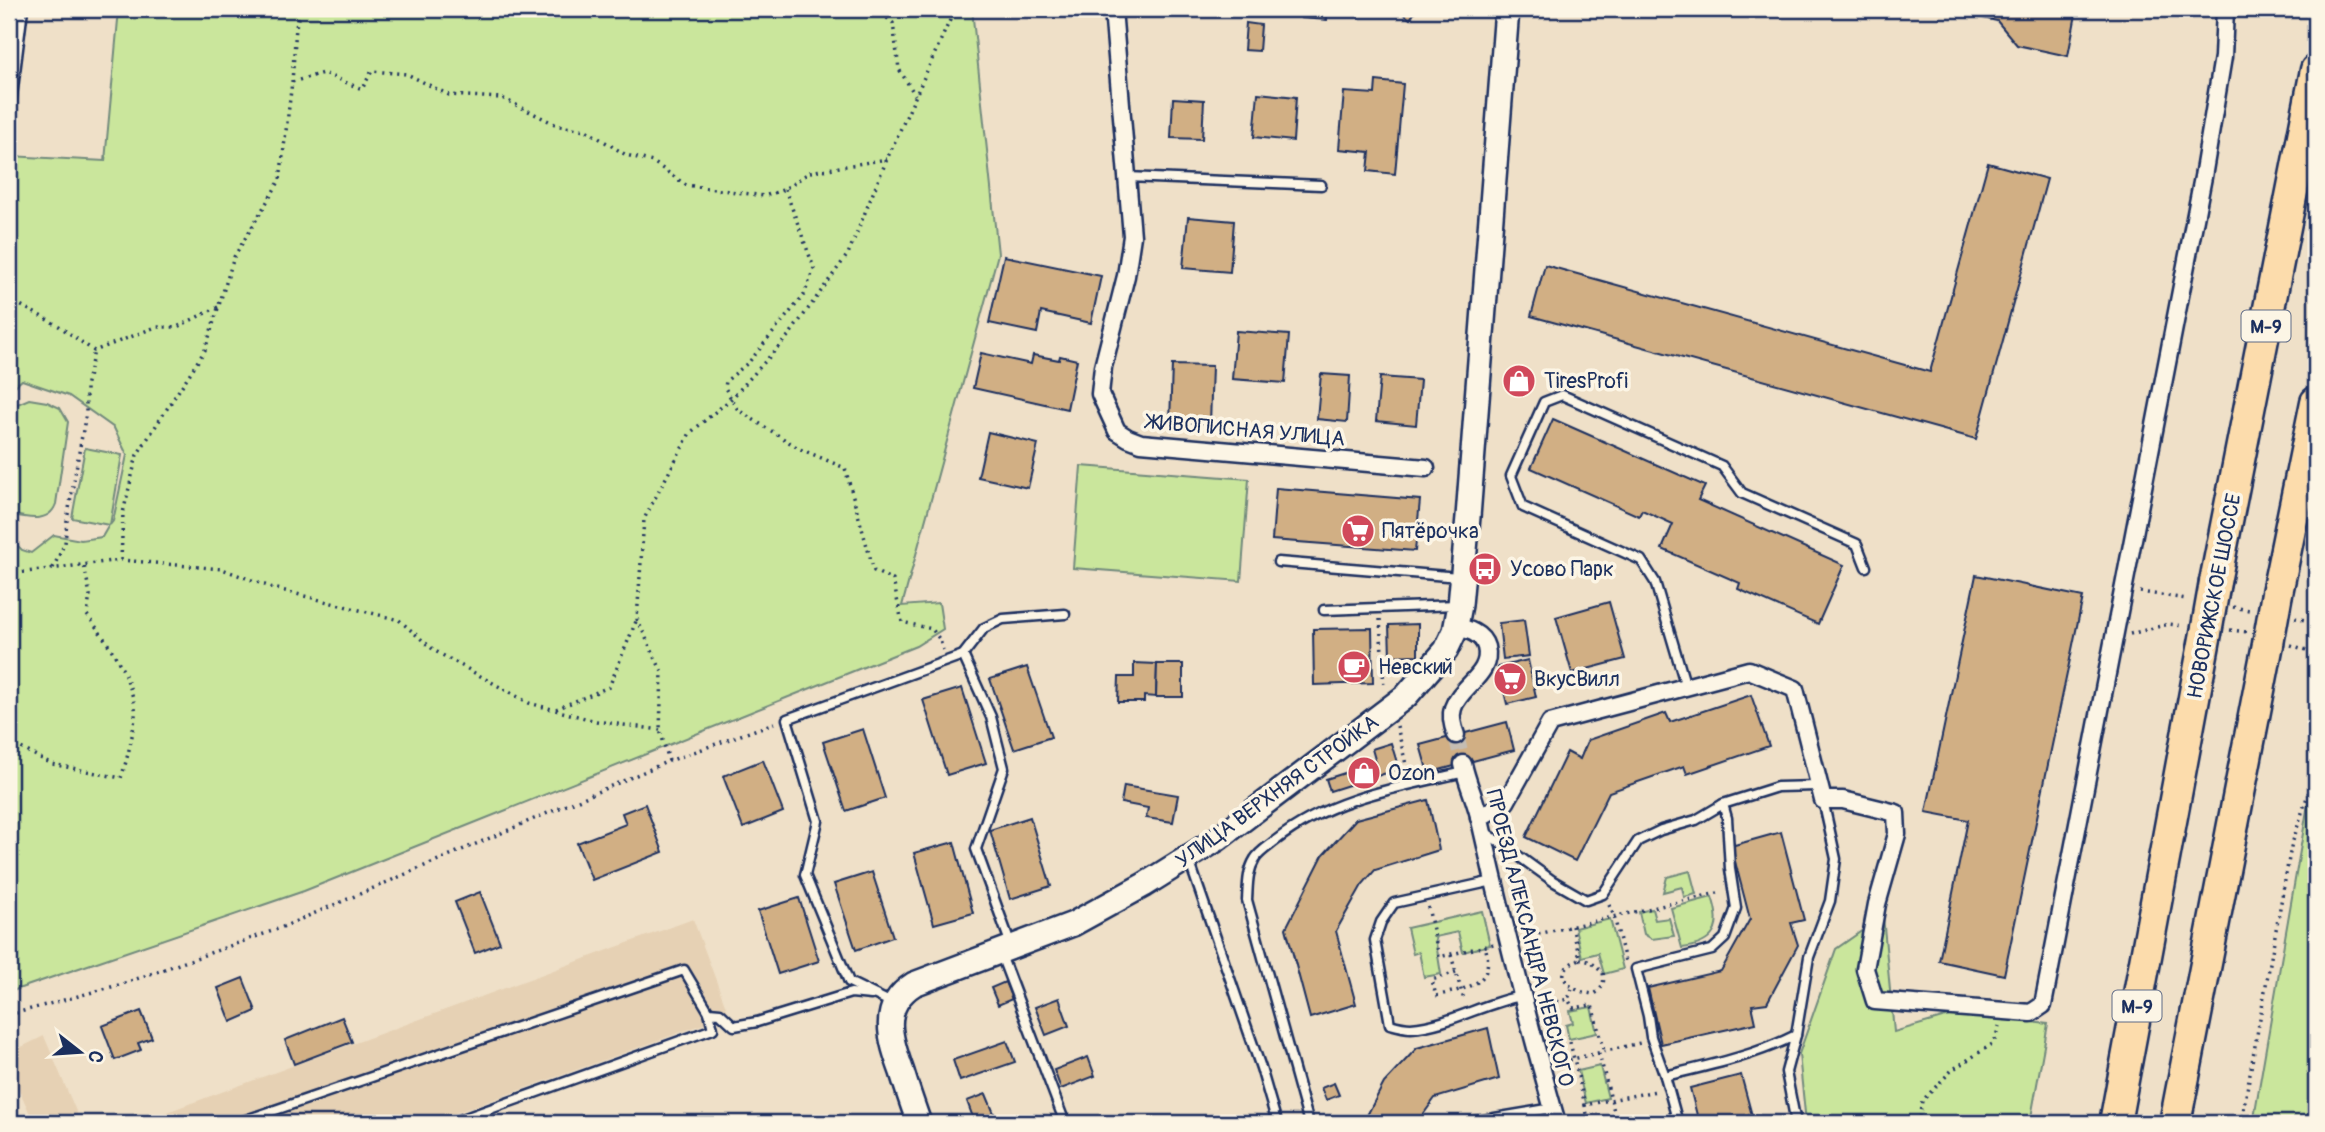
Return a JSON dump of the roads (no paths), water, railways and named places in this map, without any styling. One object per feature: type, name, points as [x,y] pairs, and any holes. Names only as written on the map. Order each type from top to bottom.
[{"type":"highway","name":"НОВОРИЖСКОЕ ШОССЕ","points":[[2115,1123],[2206,633],[2316,70]]},
{"type":"highway","points":[[2175,1123],[2316,402]]},
{"type":"street","name":"ЖИВОПИСНАЯ УЛИЦА","points":[[1114,9],[1132,236],[1126,276],[1102,367],[1100,394],[1117,430],[1142,443],[1426,468]]},
{"type":"street","name":"УЛИЦА ВЕРХНЯЯ СТРОЙКА","points":[[885,999],[914,984],[1073,924],[1188,858],[1216,840],[1406,696],[1446,650],[1457,616],[1468,517],[1507,9]]},
{"type":"street","points":[[1481,824],[1506,802],[1550,723],[1749,670],[1795,689],[1820,793],[1896,813],[1897,834],[1877,904],[1865,969],[1875,1001],[2031,1013],[2043,1005],[2203,177],[2223,57],[2225,9]]},
{"type":"street","points":[[1456,735],[1452,724],[1453,709],[1460,695],[1486,663],[1487,652],[1484,642],[1457,616]]},
{"type":"street","name":"ПРОЕЗД АЛЕКСАНДРА НЕВСКОГО","points":[[1464,768],[1481,824],[1523,1003],[1555,1116]]},
{"type":"street","points":[[885,999],[893,1047],[919,1123]]},
{"type":"lane","points":[[9,120],[23,9]]},
{"type":"lane","points":[[1127,177],[1321,185]]},
{"type":"lane","points":[[1686,687],[1655,582],[1641,560],[1523,507],[1511,476],[1544,402],[1562,395],[1722,466],[1742,493],[1857,544],[1866,568]]},
{"type":"lane","points":[[1278,562],[1462,577]]},
{"type":"lane","points":[[1324,610],[1457,616]]},
{"type":"lane","points":[[885,999],[849,982],[805,875],[818,821],[787,719],[962,655],[984,628],[1003,619],[1065,614]]},
{"type":"lane","points":[[962,655],[991,717],[1004,768],[976,849],[1006,950],[1065,1123]]},
{"type":"lane","points":[[1309,1123],[1247,900],[1248,874],[1256,857],[1286,833],[1323,810],[1464,768]]},
{"type":"lane","points":[[1481,824],[1553,881],[1586,900],[1603,894],[1638,841],[1661,830],[1696,820],[1723,804],[1777,787],[1820,793],[1836,859],[1830,901],[1809,957],[1796,1035],[1786,1072],[1796,1123]]},
{"type":"lane","points":[[1678,1123],[1651,1037],[1636,969],[1712,950],[1725,938],[1737,908],[1723,804]]},
{"type":"lane","points":[[1188,858],[1261,1068],[1277,1123]]},
{"type":"lane","points":[[1493,881],[1394,903],[1381,922],[1375,940],[1390,1024],[1408,1028],[1436,1023],[1504,999],[1523,1003]]},
{"type":"lane","points":[[237,1123],[684,970],[709,1012],[713,1029],[451,1123]]},
{"type":"lane","points":[[709,1012],[720,1013],[734,1026],[757,1022],[851,993],[885,999]]},
{"type":"lane","points":[[1665,1076],[1728,1062],[1772,1047],[1796,1035]]},
{"type":"lane","points":[[1465,1123],[1555,1116]]},
{"type":"tunnel","points":[[1456,735],[1463,764]]},
{"type":"place","name":"TiresProfi","points":[[1519,381]]},
{"type":"place","name":"Пятёрочка","points":[[1358,531]]},
{"type":"place","name":"Усово Парк","points":[[1485,569]]},
{"type":"place","name":"Невский","points":[[1354,667]]},
{"type":"place","name":"ВкусВилл","points":[[1510,679]]},
{"type":"place","name":"Ozon","points":[[1364,773]]}]
